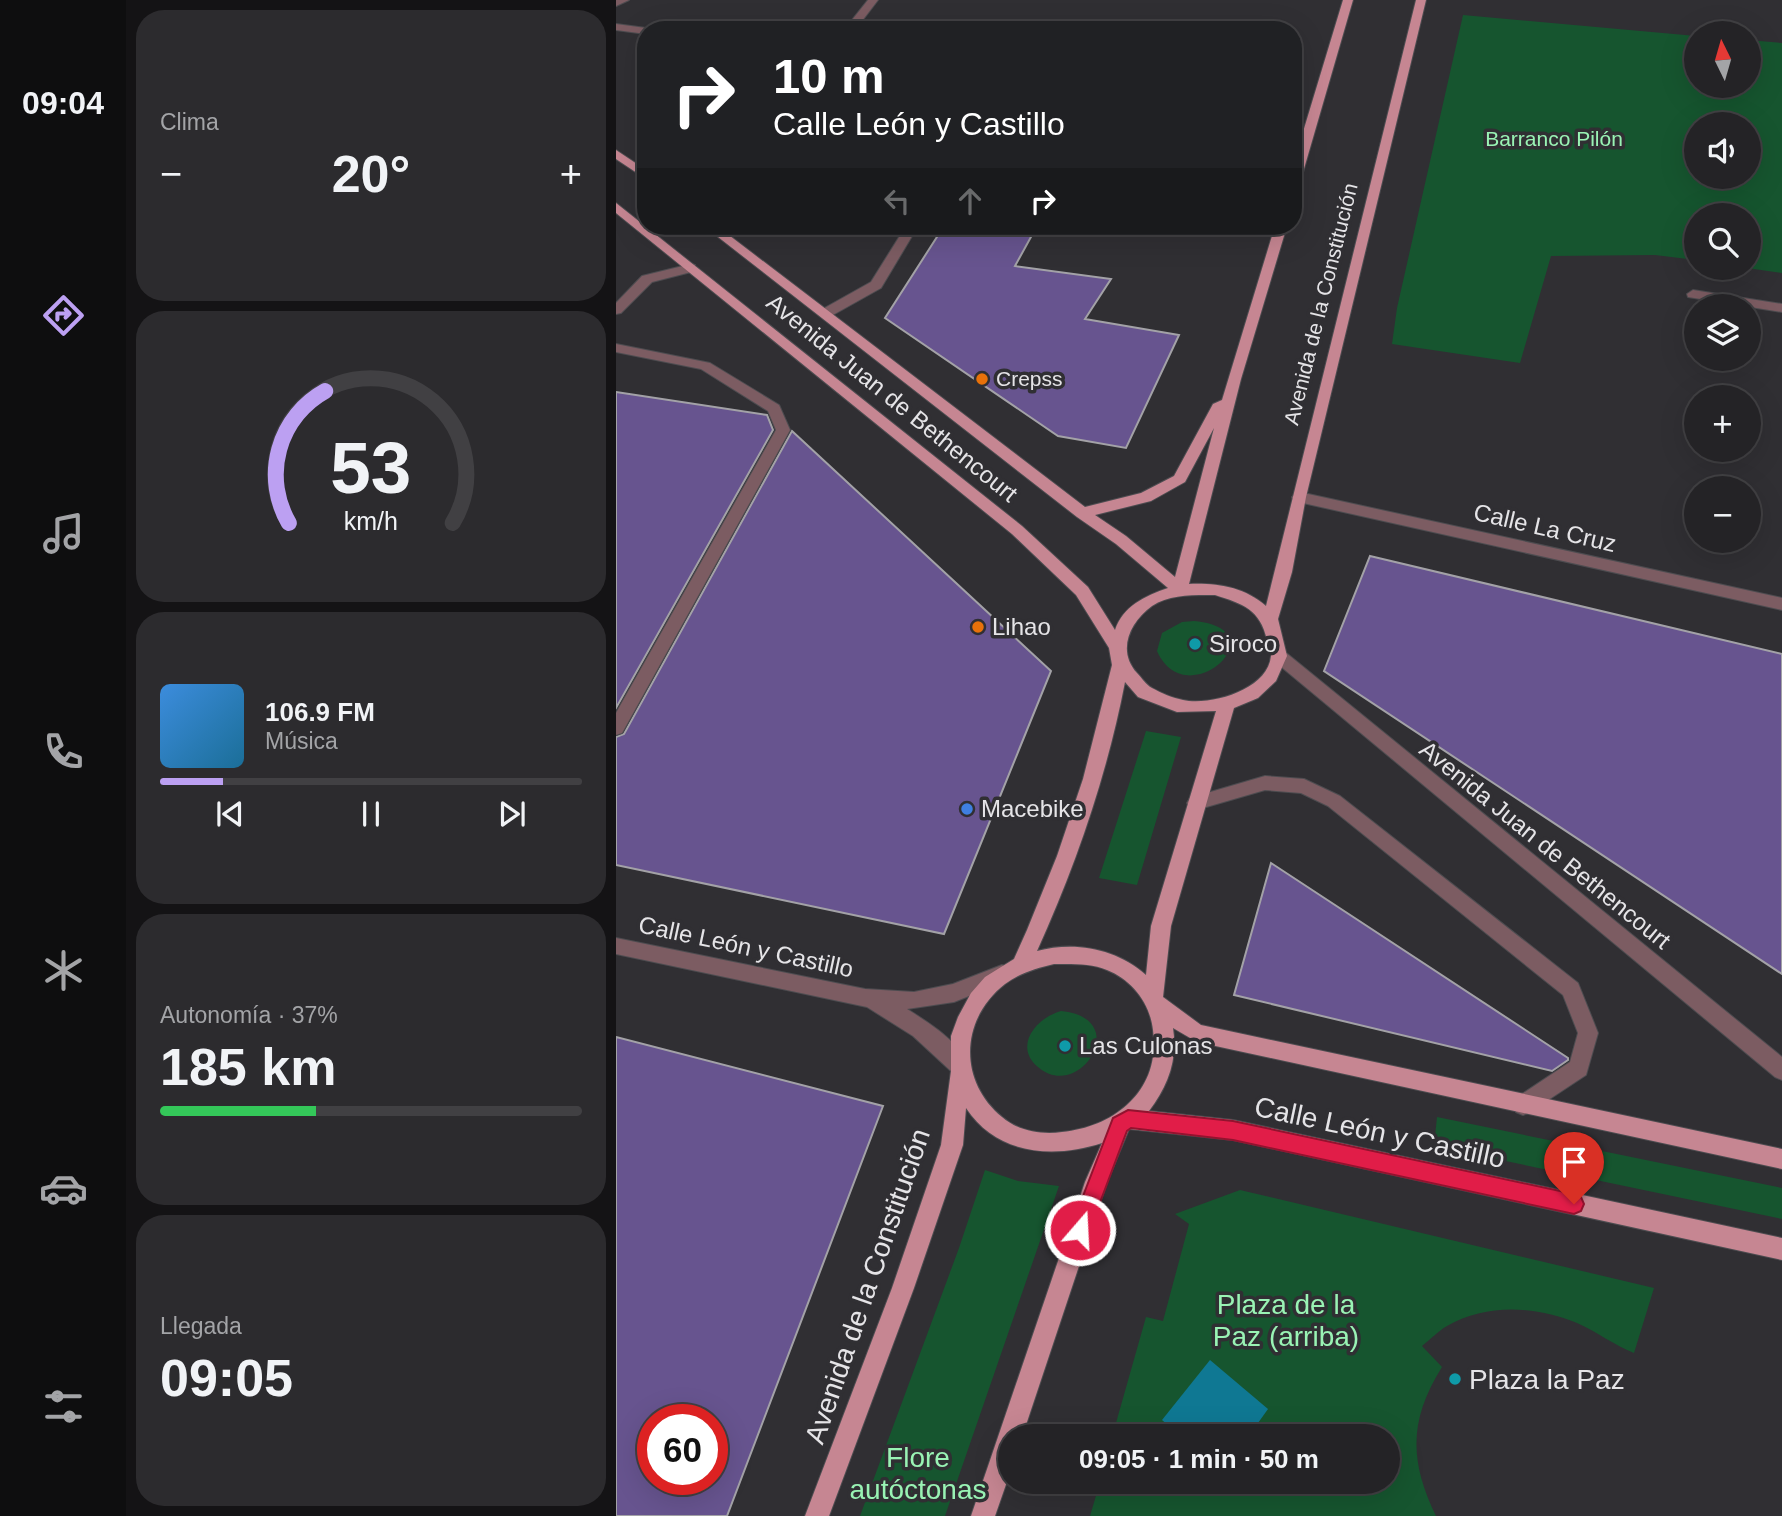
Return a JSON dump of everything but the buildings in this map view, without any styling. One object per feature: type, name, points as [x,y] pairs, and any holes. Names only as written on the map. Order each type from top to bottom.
[{"type":"main road","points":[[1302,156],[1348,0]]},
{"type":"main road","name":"Avenida de la Constitución","points":[[1270,619],[1284,572],[1299,497],[1421,0]]},
{"type":"main road","points":[[616,153],[637,169]]},
{"type":"main road","name":"Avenida Juan de Bethencourt","points":[[616,207],[637,224]]},
{"type":"main road","name":"Avenida Juan de Bethencourt","points":[[650,235],[1017,530],[1082,591],[1119,656]]},
{"type":"main road","name":"Avenida Juan de Bethencourt","points":[[722,235],[1082,513],[1121,540],[1180,590]]},
{"type":"main road","points":[[1180,590],[1234,379],[1278,235]]},
{"type":"main road","points":[[1082,513],[1146,497],[1180,480],[1234,379]]},
{"type":"main road","points":[[1013,969],[1041,922],[1077,820],[1112,712],[1119,656],[1126,621],[1148,601],[1180,590],[1215,589],[1247,599],[1270,619],[1279,656],[1270,677],[1252,693],[1227,704],[1183,707],[1144,692],[1119,656]]},
{"type":"main road","points":[[1227,704],[1161,926],[1156,1002],[1166,1036],[1164,1066],[1151,1095],[1124,1122],[1088,1139],[1069,1143],[1030,1141],[997,1127],[972,1102],[959,1069],[959,1040],[970,1009],[992,983],[1013,969],[1055,955],[1088,956],[1117,965],[1142,984],[1156,1002],[1197,1033],[1782,1159]]},
{"type":"main road","name":"Avenida de la Constitución","points":[[817,1516],[903,1288],[952,1145],[959,1069]]},
{"type":"main road","points":[[983,1516],[1096,1182],[1124,1122]]},
{"type":"main road","name":"Calle León y Castillo","points":[[1124,1122],[1233,1130],[1782,1249]]},
{"type":"street","points":[[616,3],[624,0]]},
{"type":"street","points":[[856,21],[873,0]]},
{"type":"street","points":[[616,27],[637,30]]},
{"type":"street","points":[[826,313],[876,285],[907,235]]},
{"type":"street","points":[[616,310],[647,279],[691,268]]},
{"type":"street","points":[[1761,305],[1782,308]]},
{"type":"street","points":[[616,348],[705,366],[774,408],[783,430],[616,728]]},
{"type":"street","name":"Calle La Cruz","points":[[1299,497],[1782,604]]},
{"type":"street","name":"Avenida Juan de Bethencourt","points":[[1279,656],[1782,1070]]},
{"type":"street","points":[[1196,803],[1265,783],[1304,786],[1334,801],[1571,989],[1588,1033],[1578,1068],[1523,1105]]},
{"type":"street","name":"Calle León y Castillo","points":[[616,946],[865,999],[914,1001],[954,993],[1013,969]]},
{"type":"street","name":"Calle León y Castillo","points":[[865,999],[908,1019],[942,1045],[959,1069]]},
{"type":"green space","name":"Barranco Pilón","points":[[1463,15],[1684,35],[1684,98],[1761,98],[1761,41],[1782,43],[1782,273],[1761,270],[1761,203],[1684,203],[1684,259],[1655,255],[1551,256],[1520,363],[1392,344],[1397,308]]},
{"type":"green space","points":[[1194,621],[1219,627],[1229,638],[1229,651],[1219,664],[1205,673],[1187,675],[1171,669],[1157,651],[1162,633],[1182,622]]},
{"type":"green space","points":[[1146,731],[1181,737],[1137,885],[1099,878]]},
{"type":"green space","points":[[1061,1011],[1083,1017],[1094,1028],[1097,1041],[1092,1055],[1083,1067],[1069,1074],[1054,1075],[1038,1067],[1031,1059],[1028,1042],[1036,1026]]},
{"type":"green space","points":[[1437,1117],[1782,1188],[1782,1219],[1434,1146]]},
{"type":"green space","name":"Flore autóctonas","points":[[985,1170],[1018,1181],[1059,1186],[945,1516],[860,1516],[959,1248]]},
{"type":"green space","name":"Plaza de la Paz (arriba)","points":[[1240,1190],[1654,1288],[1634,1353],[1577,1323],[1528,1310],[1478,1313],[1447,1326],[1422,1346],[1442,1367],[1423,1405],[1416,1440],[1421,1477],[1436,1516],[1090,1516],[1096,1494],[1400,1494],[1400,1424],[1116,1424],[1146,1317],[1163,1321],[1189,1224],[1175,1214]]},
{"type":"water","points":[[1210,1360],[1268,1409],[1257,1424],[1167,1424],[1162,1420]]},
{"type":"place","name":"Crepss","points":[[982,379]]},
{"type":"place","name":"Lihao","points":[[978,627]]},
{"type":"place","name":"Siroco","points":[[1195,644]]},
{"type":"place","name":"Macebike","points":[[967,809]]},
{"type":"place","name":"Las Culonas","points":[[1065,1046]]},
{"type":"place","name":"Plaza la Paz","points":[[1455,1379]]},
{"type":"route","points":[[1080,1230],[1096,1182],[1120,1125],[1128,1119],[1233,1130],[1574,1204]]}]
